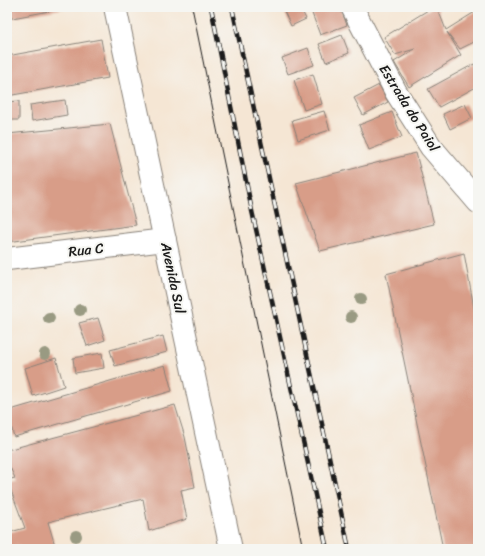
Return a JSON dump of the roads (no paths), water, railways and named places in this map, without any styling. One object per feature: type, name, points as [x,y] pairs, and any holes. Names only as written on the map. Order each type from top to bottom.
[{"type":"street","name":"Avenida Sul","points":[[115,7],[231,549]]},
{"type":"street","name":"Estrada do Paiol","points":[[352,7],[396,92],[431,147],[478,202]]},
{"type":"street","name":"Rua C","points":[[7,259],[165,240]]},
{"type":"tram line","points":[[192,7],[303,549]]},
{"type":"railway","points":[[211,7],[252,211],[327,549]]},
{"type":"railway","points":[[232,7],[349,549]]}]
